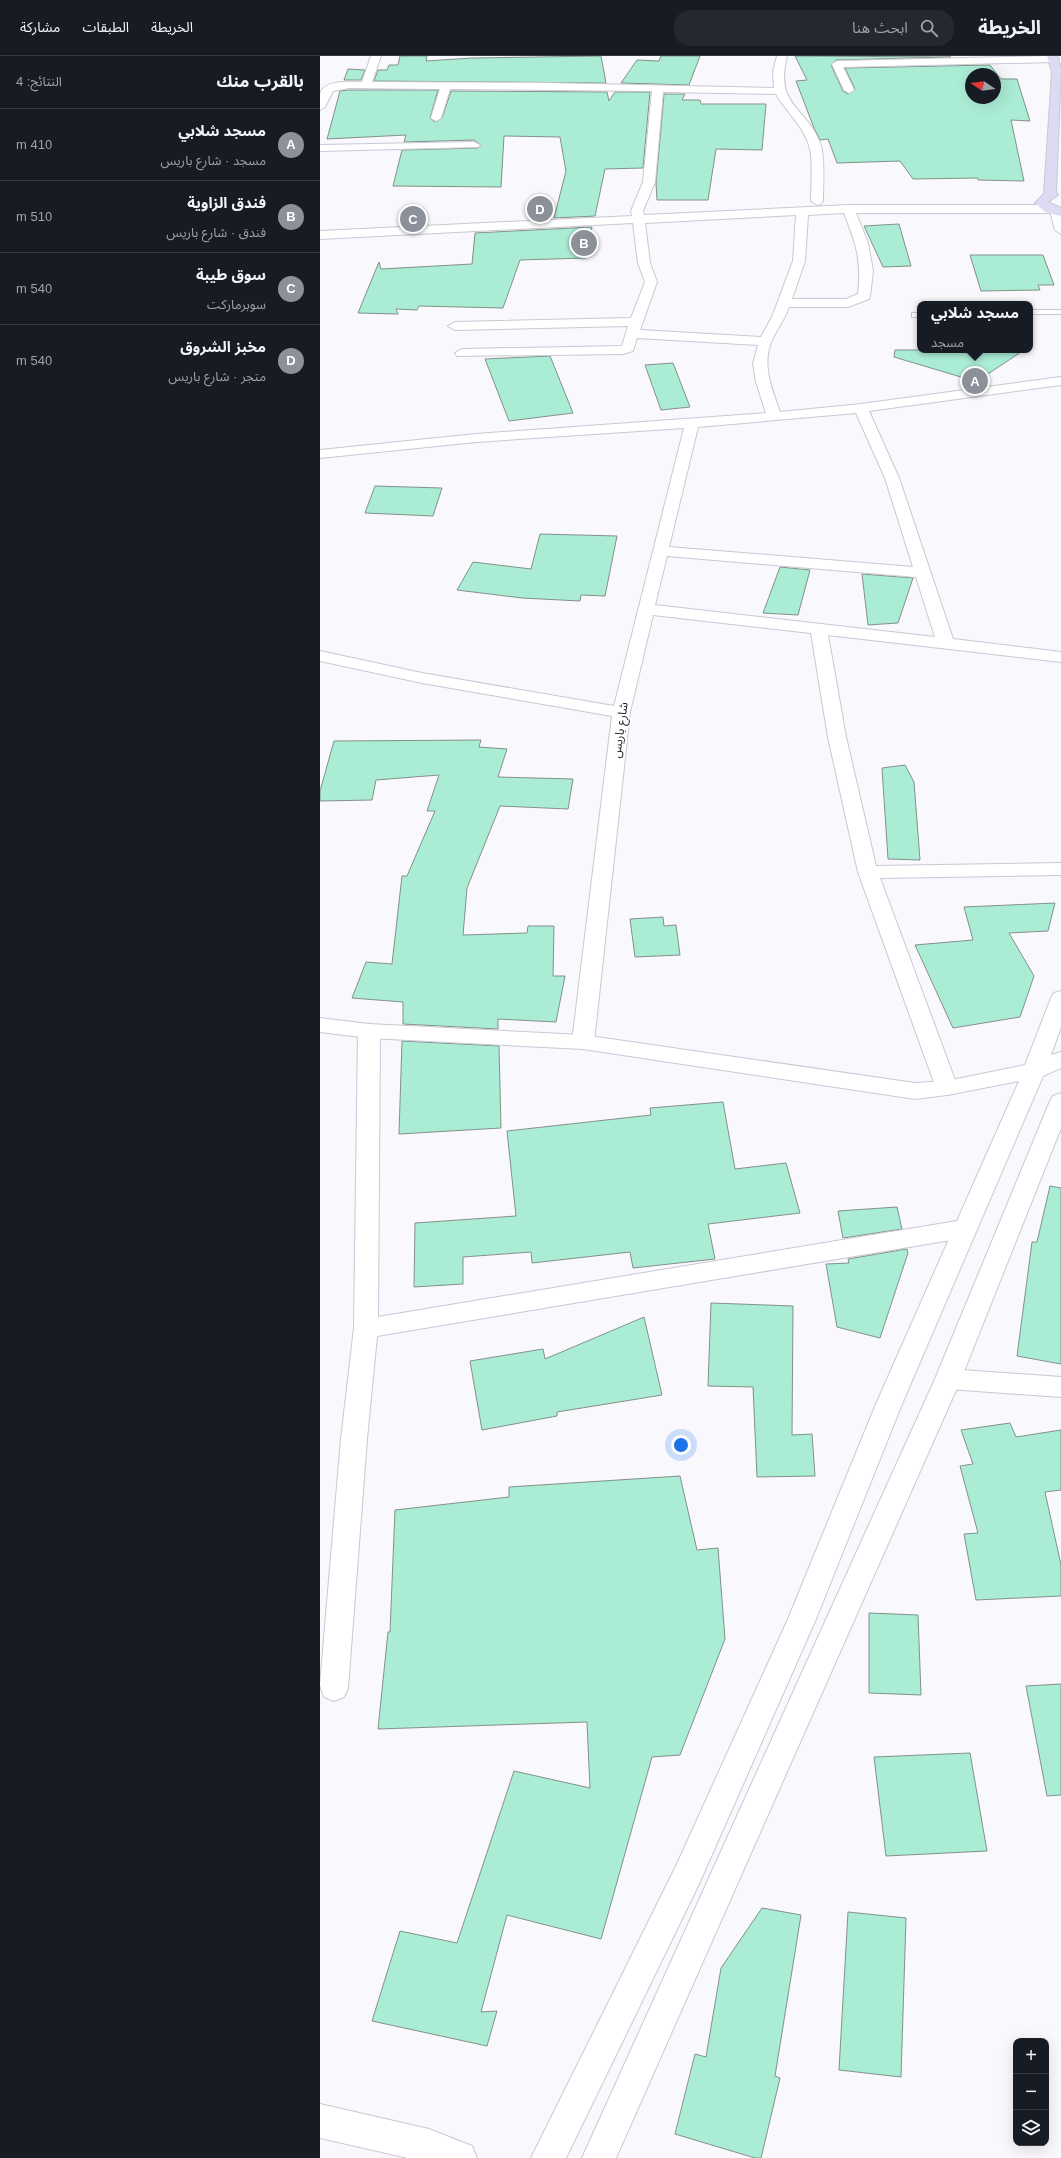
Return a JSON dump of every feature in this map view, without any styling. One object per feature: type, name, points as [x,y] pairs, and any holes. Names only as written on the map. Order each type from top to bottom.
[{"type":"main road","points":[[1053,58],[1058,72],[1053,116],[1053,204]]},
{"type":"street","points":[[366,84],[376,56]]},
{"type":"street","points":[[782,56],[777,70],[778,91],[814,142],[818,158],[816,174],[818,201]]},
{"type":"street","points":[[829,56],[837,64],[849,90]]},
{"type":"street","points":[[837,64],[1053,58]]},
{"type":"street","points":[[320,107],[325,91],[328,88],[366,84],[778,91]]},
{"type":"street","points":[[436,118],[446,85]]},
{"type":"street","points":[[462,352],[623,350],[628,348],[651,282],[644,264],[637,215],[649,182],[654,146],[658,88]]},
{"type":"street","points":[[320,148],[474,145]]},
{"type":"street","points":[[320,235],[637,215],[818,201],[1053,204]]},
{"type":"street","points":[[320,227],[637,215],[802,211],[849,208],[1053,204]]},
{"type":"street","points":[[1053,204],[1061,230]]},
{"type":"street","points":[[784,303],[848,302],[864,296],[867,271],[865,257],[862,243],[849,208]]},
{"type":"street","points":[[774,417],[763,382],[760,364],[765,342],[776,323],[799,261],[802,211]]},
{"type":"street","points":[[455,326],[634,328],[765,342]]},
{"type":"street","points":[[320,454],[476,438],[774,417],[861,408],[1061,382]]},
{"type":"street","points":[[861,408],[892,478],[924,573],[946,645]]},
{"type":"street","name":"شارع باريس","points":[[583,1042],[621,712],[645,609],[692,423]]},
{"type":"street","points":[[660,551],[924,573]]},
{"type":"street","points":[[645,609],[819,631],[1061,657]]},
{"type":"street","points":[[819,631],[837,737],[854,805],[868,872],[947,1088]]},
{"type":"street","points":[[320,656],[422,678],[621,712]]},
{"type":"street","points":[[868,872],[1061,869]]},
{"type":"street","points":[[548,2158],[688,1874],[796,1634],[889,1404],[1034,1071],[1061,998]]},
{"type":"street","points":[[320,1025],[369,1031],[583,1042],[915,1091],[947,1088],[1034,1071],[1061,1059]]},
{"type":"street","points":[[334,1688],[354,1439],[366,1328],[369,1031]]},
{"type":"street","points":[[599,2158],[948,1379],[1061,1101]]},
{"type":"street","points":[[366,1328],[964,1230]]},
{"type":"street","points":[[948,1379],[1061,1387]]},
{"type":"street","points":[[320,2121],[429,2146],[460,2158]]},
{"type":"lane","points":[[1033,312],[1061,312]]},
{"type":"building","points":[[400,56],[427,56],[426,61],[472,58],[601,56],[606,83],[374,81],[378,70],[387,70],[389,65],[398,65]]},
{"type":"building","points":[[661,56],[700,56],[689,85],[621,83],[637,60],[659,61]]},
{"type":"building","points":[[795,56],[951,57],[836,60],[831,65],[843,91],[848,94],[855,89],[845,68],[990,65],[992,68],[965,68],[965,104],[1001,104],[1001,79],[1017,79],[1030,121],[1011,120],[1024,181],[978,180],[978,178],[913,179],[900,161],[837,163],[828,139],[820,140],[814,128],[796,81],[807,80]]},
{"type":"building","points":[[348,69],[365,70],[361,80],[344,80]]},
{"type":"building","points":[[438,90],[430,118],[435,122],[442,118],[451,91],[607,92],[609,101],[615,92],[650,92],[643,168],[605,169],[595,216],[554,218],[566,171],[560,137],[504,136],[501,187],[393,186],[402,150],[478,148],[481,145],[474,140],[404,142],[406,135],[327,139],[340,91]]},
{"type":"building","points":[[664,94],[685,94],[682,100],[700,100],[701,104],[766,104],[762,150],[716,149],[708,200],[657,200],[656,183]]},
{"type":"building","points":[[899,224],[911,266],[883,267],[864,226]]},
{"type":"building","points":[[592,227],[586,258],[520,260],[503,308],[419,306],[417,310],[396,309],[398,314],[358,313],[379,262],[381,269],[472,264],[475,233]]},
{"type":"building","points":[[970,255],[1043,255],[1054,285],[1038,285],[1040,290],[981,291]]},
{"type":"building","points":[[895,350],[917,350],[917,353],[1020,353],[979,380],[971,380],[894,357]]},
{"type":"building","points":[[550,356],[573,413],[509,421],[485,359]]},
{"type":"building","points":[[673,363],[690,407],[661,410],[645,365]]},
{"type":"building","points":[[375,486],[442,488],[433,516],[365,513]]},
{"type":"building","points":[[540,534],[617,536],[605,596],[581,595],[580,601],[522,598],[457,590],[473,562],[531,569]]},
{"type":"building","points":[[780,567],[810,570],[798,615],[763,613]]},
{"type":"building","points":[[862,574],[913,578],[898,623],[868,625]]},
{"type":"building","points":[[481,740],[479,747],[507,749],[498,777],[573,779],[568,809],[500,806],[467,888],[463,935],[527,933],[528,926],[554,926],[553,976],[565,976],[556,1022],[498,1019],[498,1029],[403,1024],[403,1002],[352,998],[366,962],[392,964],[402,876],[407,876],[435,811],[427,811],[439,775],[376,780],[372,800],[320,801],[320,791],[334,741]]},
{"type":"building","points":[[905,765],[914,782],[920,860],[888,859],[882,768]]},
{"type":"building","points":[[1055,903],[1048,931],[1009,933],[1034,976],[1020,1017],[953,1028],[915,945],[973,940],[964,907]]},
{"type":"building","points":[[663,917],[664,926],[676,925],[680,955],[635,957],[630,919]]},
{"type":"building","points":[[402,1041],[499,1046],[501,1128],[399,1134]]},
{"type":"building","points":[[723,1102],[735,1169],[786,1163],[800,1213],[708,1224],[715,1259],[633,1268],[630,1252],[532,1263],[531,1252],[463,1257],[463,1284],[414,1287],[415,1223],[516,1216],[507,1131],[651,1115],[650,1108]]},
{"type":"building","points":[[1050,1186],[1061,1188],[1061,1364],[1017,1356],[1032,1242],[1037,1242]]},
{"type":"building","points":[[897,1207],[902,1229],[843,1238],[838,1211]]},
{"type":"building","points":[[907,1249],[908,1253],[880,1338],[837,1327],[826,1264],[849,1263],[848,1259]]},
{"type":"building","points":[[711,1303],[793,1306],[792,1435],[812,1434],[815,1476],[757,1477],[753,1387],[708,1386]]},
{"type":"building","points":[[644,1317],[662,1395],[557,1412],[557,1416],[482,1430],[470,1361],[543,1349],[545,1359]]},
{"type":"building","points":[[1010,1423],[1016,1437],[1061,1430],[1061,1490],[1045,1492],[1061,1565],[1061,1596],[976,1600],[964,1534],[978,1533],[960,1466],[973,1464],[961,1430]]},
{"type":"building","points":[[680,1476],[697,1550],[718,1548],[725,1639],[680,1755],[652,1757],[601,1939],[507,1915],[481,2012],[497,2011],[487,2046],[372,2021],[400,1931],[457,1943],[514,1771],[590,1788],[587,1722],[378,1729],[388,1632],[390,1632],[395,1510],[509,1497],[509,1487]]},
{"type":"building","points":[[869,1613],[918,1615],[921,1695],[869,1693]]},
{"type":"building","points":[[1061,1684],[1061,1795],[1047,1796],[1026,1686]]},
{"type":"building","points":[[970,1753],[987,1851],[886,1856],[874,1757]]},
{"type":"building","points":[[762,1908],[801,1915],[775,2076],[780,2078],[761,2158],[755,2158],[675,2134],[695,2054],[706,2057],[721,1968]]},
{"type":"building","points":[[848,1912],[906,1918],[901,2077],[839,2070]]},
{"type":"place","name":"مخبز الشروق","points":[[540,209]]},
{"type":"place","name":"سوق طيبة","points":[[413,219]]},
{"type":"place","name":"فندق الزاوية","points":[[584,243]]},
{"type":"place","name":"مسجد شلابي","points":[[975,381]]}]
